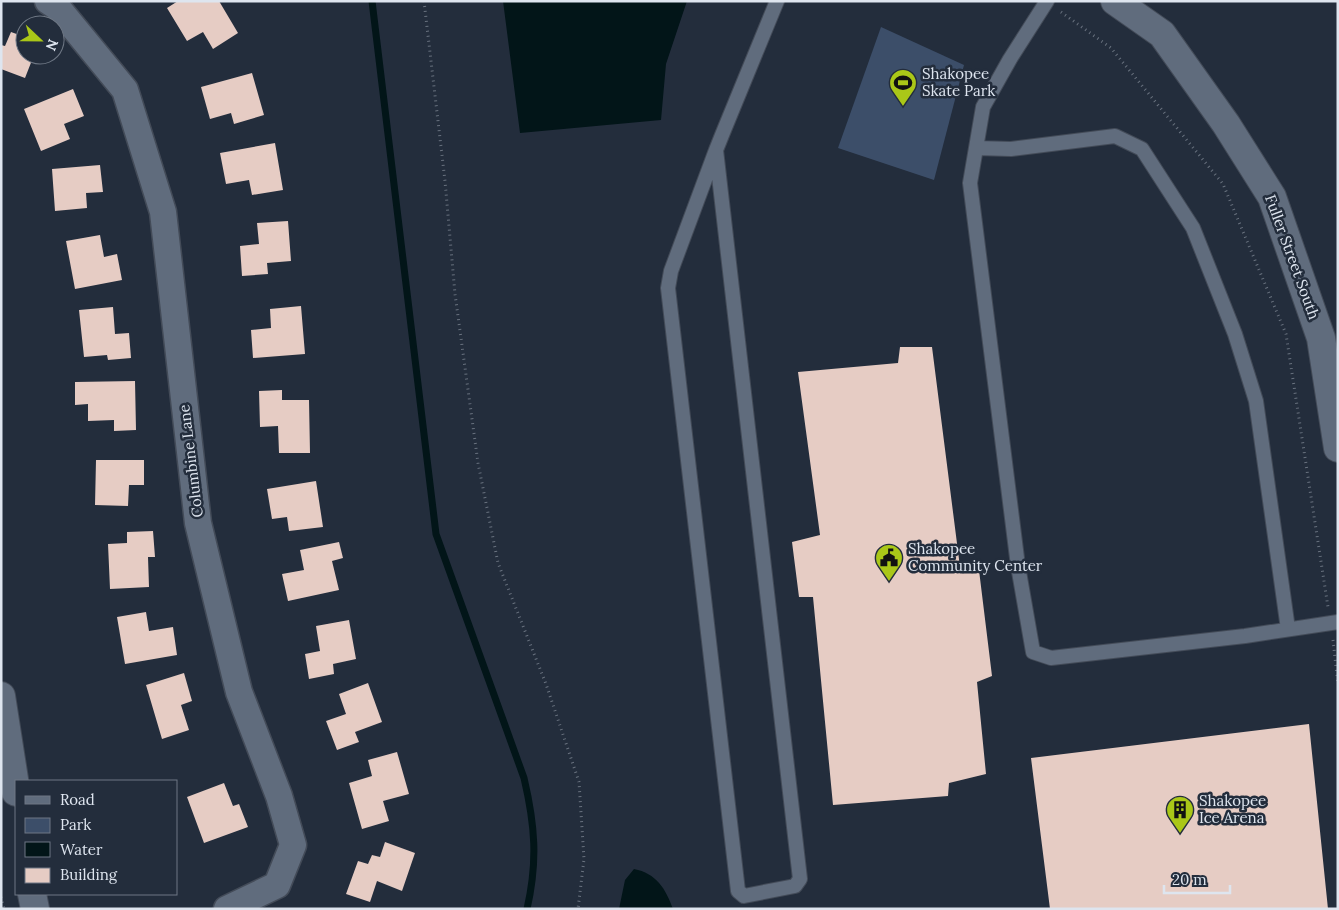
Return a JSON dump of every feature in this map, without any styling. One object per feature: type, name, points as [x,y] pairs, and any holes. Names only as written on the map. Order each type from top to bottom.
[{"type":"street","name":"Columbine Lane","points":[[48,1],[58,7],[125,90],[163,212],[198,523],[239,692],[279,796],[293,845],[277,885],[227,909]]},
{"type":"street","name":"Fuller Street South","points":[[1115,1],[1162,34],[1226,124],[1272,198],[1321,338],[1338,448]]},
{"type":"street","points":[[1,696],[15,786]]},
{"type":"street","points":[[32,895],[35,909]]},
{"type":"lane","points":[[716,150],[800,879],[795,886],[744,896],[738,892],[668,288],[671,271],[716,150],[777,1]]},
{"type":"lane","points":[[1047,1],[1010,59],[983,107],[970,183],[1018,566],[1033,652],[1051,658],[1288,630],[1338,622]]},
{"type":"lane","points":[[976,148],[1011,149],[1114,136],[1142,149],[1193,228],[1235,334],[1256,401],[1288,630]]},
{"type":"path","points":[[424,1],[444,171],[455,294],[478,463],[498,563],[546,684],[579,782],[584,859],[578,909]]},
{"type":"path","points":[[1,897],[4,909]]},
{"type":"green space","name":"Shakopee Skate Park","points":[[881,27],[964,65],[934,180],[838,148]]},
{"type":"water","points":[[503,1],[687,1],[666,64],[661,120],[520,133]]},
{"type":"water","points":[[634,869],[648,874],[659,883],[673,909],[619,909],[625,880]]},
{"type":"building","points":[[178,1],[219,1],[238,33],[213,49],[203,32],[187,41],[167,8]]},
{"type":"building","points":[[11,32],[15,33],[15,65],[30,65],[25,78],[1,69],[1,45],[5,46]]},
{"type":"building","points":[[252,73],[264,115],[234,124],[231,113],[210,119],[201,87]]},
{"type":"building","points":[[73,89],[84,116],[64,124],[70,139],[41,151],[24,109]]},
{"type":"building","points":[[275,143],[283,190],[252,195],[249,180],[226,184],[220,153]]},
{"type":"building","points":[[100,165],[103,192],[86,193],[87,208],[55,211],[52,169]]},
{"type":"building","points":[[288,221],[291,261],[267,263],[268,274],[242,276],[240,246],[259,244],[257,223]]},
{"type":"building","points":[[100,235],[104,257],[117,254],[122,280],[75,289],[66,241]]},
{"type":"building","points":[[301,306],[305,354],[253,358],[251,330],[271,328],[270,309]]},
{"type":"building","points":[[113,307],[115,334],[129,333],[131,358],[108,360],[107,355],[84,357],[79,310]]},
{"type":"building","name":"Shakopee Community Center","points":[[900,347],[932,347],[960,567],[978,562],[992,676],[977,682],[986,774],[949,783],[948,796],[833,805],[813,597],[799,597],[792,542],[820,535],[798,372],[898,363]]},
{"type":"building","points":[[135,381],[136,430],[114,431],[114,420],[88,421],[88,404],[75,405],[75,382]]},
{"type":"building","points":[[282,390],[282,400],[309,400],[310,453],[279,453],[278,426],[260,427],[259,391]]},
{"type":"building","points":[[96,460],[144,460],[144,485],[129,485],[128,506],[95,505]]},
{"type":"building","points":[[316,481],[323,527],[289,531],[287,517],[272,519],[267,489]]},
{"type":"building","points":[[153,531],[155,557],[148,557],[149,587],[110,589],[108,544],[127,543],[127,532]]},
{"type":"building","points":[[339,542],[343,558],[332,561],[339,590],[288,601],[282,574],[304,570],[300,550]]},
{"type":"building","points":[[146,612],[149,631],[173,627],[177,655],[125,664],[117,617]]},
{"type":"building","points":[[349,620],[356,659],[333,664],[334,674],[309,679],[305,654],[320,651],[316,626]]},
{"type":"building","points":[[184,673],[192,701],[181,705],[189,730],[162,739],[146,685]]},
{"type":"building","points":[[368,683],[382,722],[355,732],[359,742],[337,750],[326,721],[346,714],[339,694]]},
{"type":"building","name":"Shakopee Ice Arena","points":[[1309,724],[1328,909],[1050,909],[1031,758]]},
{"type":"building","points":[[397,752],[409,794],[383,801],[389,821],[362,829],[349,783],[372,776],[368,760]]},
{"type":"building","points":[[224,783],[233,806],[239,804],[248,827],[204,843],[187,797]]},
{"type":"building","points":[[385,842],[415,853],[402,891],[377,881],[370,902],[346,894],[358,861],[368,864],[372,855],[380,857]]},
{"type":"waterway","points":[[372,1],[436,534],[524,778],[531,812],[534,843],[533,875],[527,909]]},
{"type":"place","name":"Shakopee Skate Park","points":[[903,107]]},
{"type":"place","name":"Shakopee Community Center","points":[[889,582]]},
{"type":"place","name":"Shakopee Ice Arena","points":[[1180,834]]}]
